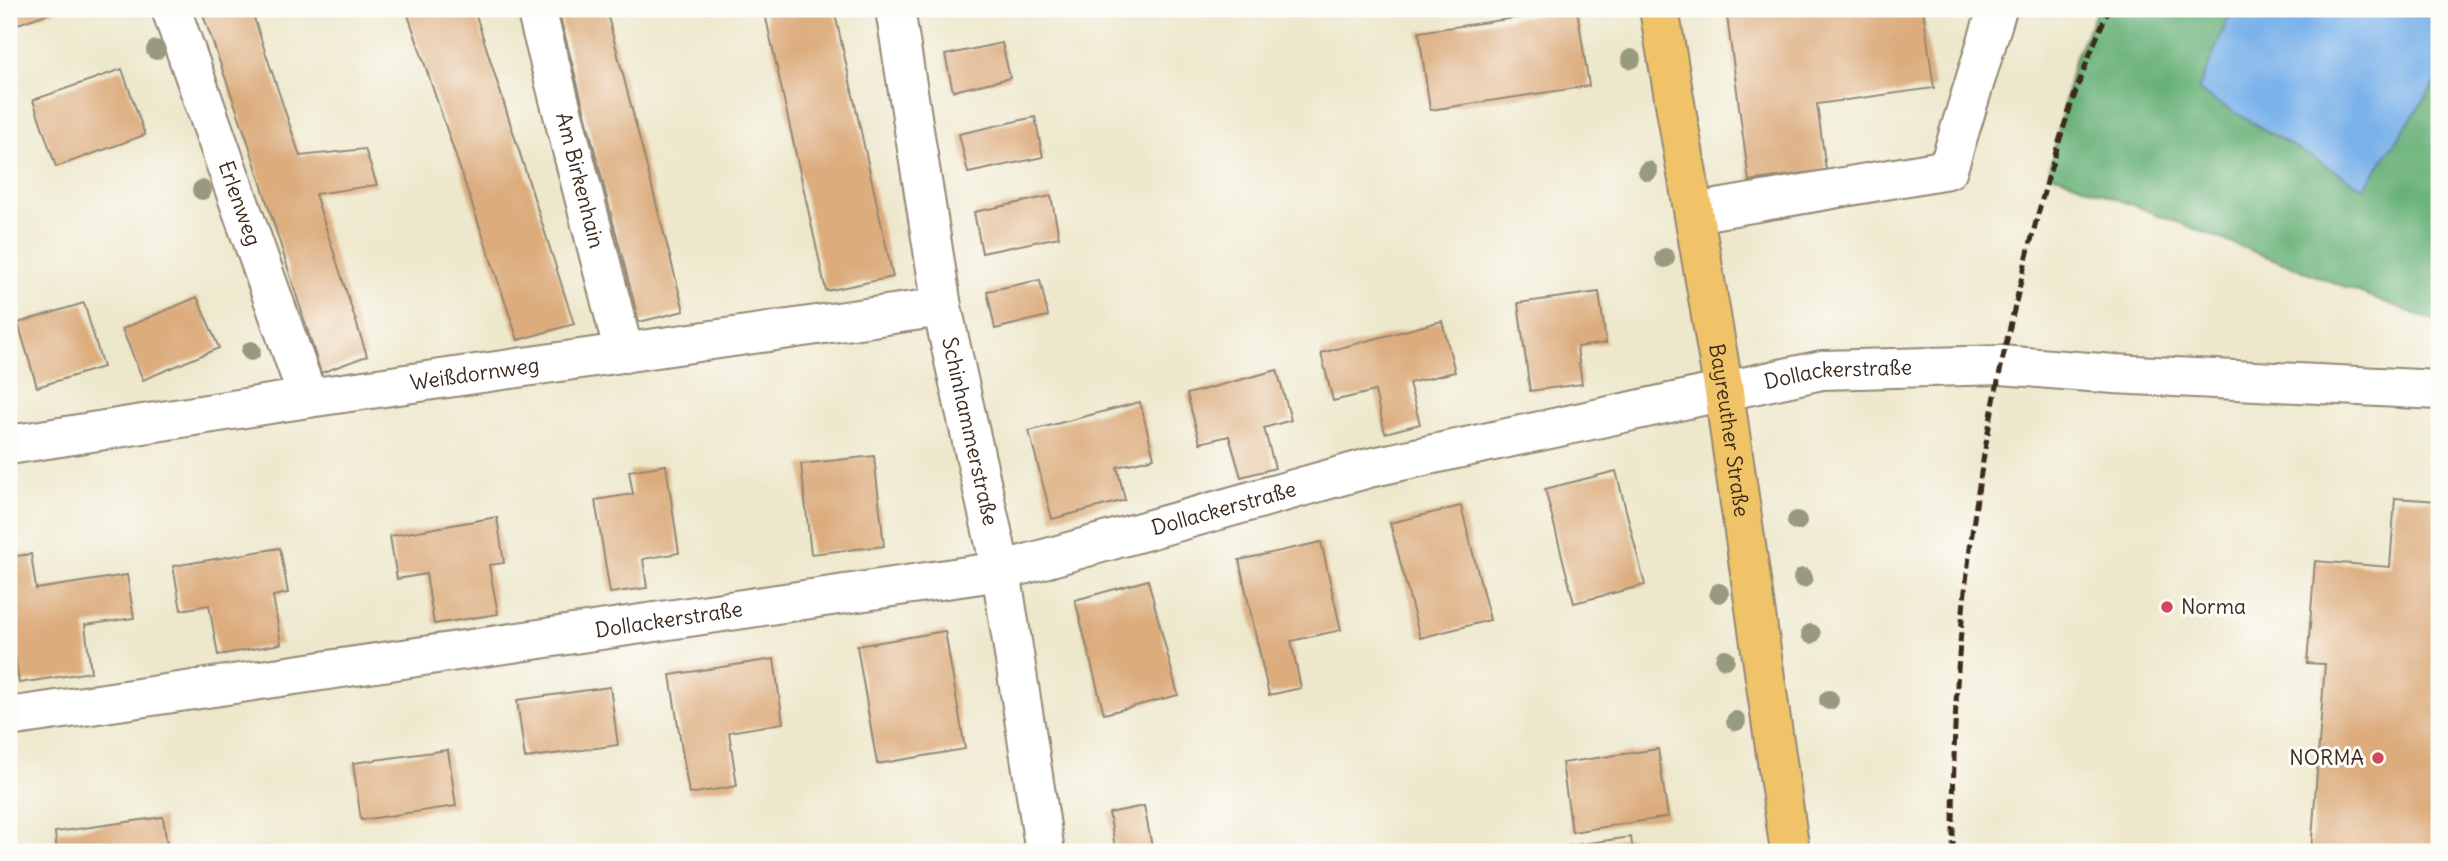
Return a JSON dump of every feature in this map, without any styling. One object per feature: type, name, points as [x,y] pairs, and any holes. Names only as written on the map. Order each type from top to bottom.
[{"type":"main road","name":"Bayreuther Straße","points":[[1659,9],[1724,392],[1790,852]]},
{"type":"street","name":"Erlenweg","points":[[171,9],[308,398]]},
{"type":"street","name":"Am Birkenhain","points":[[537,9],[624,353]]},
{"type":"street","name":"Schinhammerstraße","points":[[895,9],[942,307],[1001,571],[1045,852]]},
{"type":"street","points":[[1693,213],[1948,169],[1997,9]]},
{"type":"street","name":"Weißdornweg","points":[[9,445],[308,398],[942,307]]},
{"type":"street","name":"Dollackerstraße","points":[[9,717],[1001,571],[1369,468],[1822,370],[2001,365],[2114,374],[2439,390]]},
{"type":"green space","points":[[2098,9],[2439,9],[2439,323],[2049,173],[2074,60]]},
{"type":"water","points":[[2232,9],[2439,9],[2439,78],[2364,188],[2198,91]]},
{"type":"building","points":[[9,9],[61,9],[9,27]]},
{"type":"building","points":[[201,9],[251,9],[300,156],[365,149],[377,185],[315,194],[367,356],[321,373],[248,142]]},
{"type":"building","points":[[406,9],[474,9],[574,324],[518,340]]},
{"type":"building","points":[[558,9],[606,9],[684,311],[639,322]]},
{"type":"building","points":[[764,9],[834,9],[893,277],[826,291]]},
{"type":"building","points":[[1577,9],[1589,86],[1430,110],[1419,32]]},
{"type":"building","points":[[1726,9],[1923,9],[1934,88],[1817,104],[1826,170],[1749,181]]},
{"type":"building","points":[[1002,43],[1010,78],[953,91],[945,55]]},
{"type":"building","points":[[122,69],[145,135],[56,167],[33,100]]},
{"type":"building","points":[[1035,117],[1043,157],[968,173],[959,134]]},
{"type":"building","points":[[1051,196],[1059,237],[982,253],[974,212]]},
{"type":"building","points":[[1040,280],[1048,316],[995,329],[987,291]]},
{"type":"building","points":[[1599,292],[1606,343],[1577,347],[1582,384],[1530,391],[1518,303]]},
{"type":"building","points":[[197,297],[219,348],[143,380],[122,329]]},
{"type":"building","points":[[84,303],[103,367],[37,387],[18,323]]},
{"type":"building","points":[[1442,321],[1455,372],[1409,383],[1420,424],[1385,433],[1375,391],[1333,401],[1321,353]]},
{"type":"building","points":[[1277,370],[1291,420],[1264,428],[1275,468],[1241,477],[1229,436],[1200,443],[1187,394]]},
{"type":"building","points":[[1140,402],[1154,458],[1117,467],[1125,500],[1052,519],[1029,431]]},
{"type":"building","points":[[874,456],[884,546],[811,554],[801,464]]},
{"type":"building","points":[[666,465],[679,553],[643,559],[647,588],[610,593],[595,500],[633,494],[629,471]]},
{"type":"building","points":[[1616,471],[1645,585],[1574,603],[1545,489]]},
{"type":"building","name":"NORMA","points":[[2395,498],[2439,501],[2439,852],[2311,852],[2325,664],[2307,663],[2315,561],[2390,567]]},
{"type":"building","points":[[1461,506],[1490,620],[1420,638],[1390,523]]},
{"type":"building","points":[[497,517],[504,563],[489,565],[498,614],[434,624],[426,574],[397,579],[390,536]]},
{"type":"building","points":[[1321,542],[1341,630],[1291,641],[1301,688],[1269,695],[1239,560]]},
{"type":"building","points":[[280,548],[288,593],[273,596],[281,644],[218,655],[209,605],[181,610],[173,566]]},
{"type":"building","points":[[31,554],[36,589],[127,575],[134,618],[85,625],[91,672],[19,683],[12,636],[9,636],[9,557]]},
{"type":"building","points":[[1148,580],[1178,695],[1104,714],[1075,600]]},
{"type":"building","points":[[945,631],[965,749],[877,764],[857,646]]},
{"type":"building","points":[[774,659],[783,723],[729,732],[737,786],[689,794],[670,675]]},
{"type":"building","points":[[610,687],[618,745],[525,758],[517,700]]},
{"type":"building","points":[[1658,749],[1668,817],[1572,832],[1562,763]]},
{"type":"building","points":[[448,750],[456,806],[361,820],[353,763]]},
{"type":"building","points":[[1144,806],[1153,852],[1116,852],[1109,813]]},
{"type":"building","points":[[163,817],[168,852],[57,852],[55,832]]},
{"type":"building","points":[[1631,837],[1633,852],[1533,852],[1533,851]]},
{"type":"building","points":[[271,846],[272,852],[236,852],[236,851]]},
{"type":"railway","points":[[1953,852],[1959,656],[1968,568],[1987,436],[2005,349],[2044,193],[2067,118],[2109,9]]},
{"type":"place","name":"Norma","points":[[2167,607]]},
{"type":"place","name":"NORMA","points":[[2378,758]]}]
